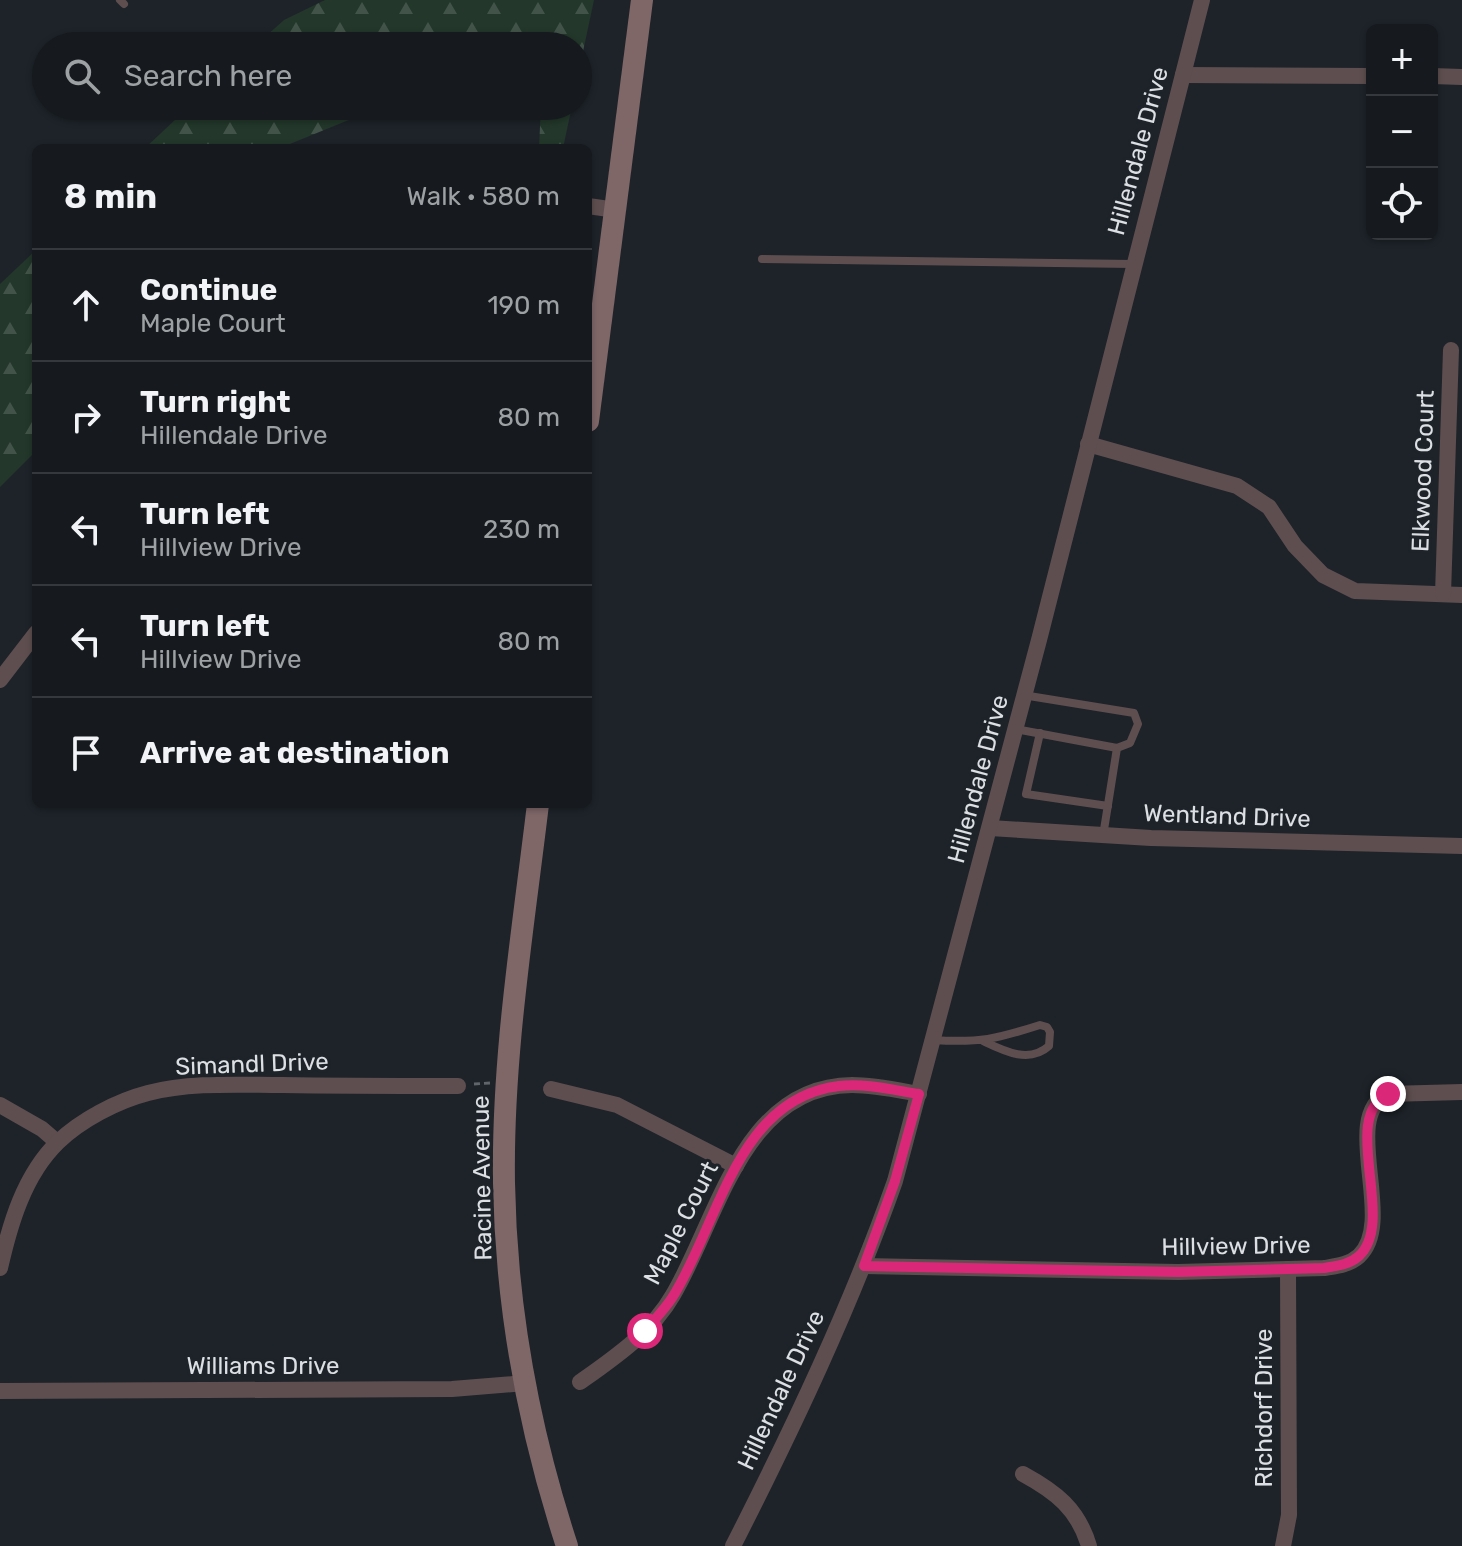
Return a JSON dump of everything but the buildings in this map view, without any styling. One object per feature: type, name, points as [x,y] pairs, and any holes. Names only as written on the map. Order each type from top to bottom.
[{"type":"main road","points":[[592,391],[642,0]]},
{"type":"main road","name":"Racine Avenue","points":[[538,808],[507,1081],[505,1223],[512,1298],[526,1383],[543,1462],[567,1546]]},
{"type":"street","name":"Hillendale Drive","points":[[733,1546],[864,1266],[895,1181],[990,828],[1202,0]]},
{"type":"street","points":[[1183,75],[1366,76]]},
{"type":"street","points":[[1438,76],[1462,77]]},
{"type":"street","points":[[592,207],[616,210]]},
{"type":"street","name":"Elkwood Court","points":[[1443,594],[1451,350]]},
{"type":"street","points":[[1088,444],[1237,486],[1269,507],[1295,546],[1323,575],[1355,591],[1462,595]]},
{"type":"street","points":[[0,680],[32,638]]},
{"type":"street","name":"Wentland Drive","points":[[990,828],[1103,836],[1462,846]]},
{"type":"street","name":"Simandl Drive","points":[[0,1268],[16,1210],[27,1187],[57,1142],[122,1102],[169,1090],[224,1085],[458,1086]]},
{"type":"street","name":"Maple Court","points":[[580,1382],[645,1331],[673,1296],[736,1166],[757,1134],[779,1110],[817,1091],[852,1085],[919,1094]]},
{"type":"street","points":[[551,1089],[617,1105],[736,1166]]},
{"type":"street","name":"Hillview Drive","points":[[864,1266],[1178,1272],[1343,1265],[1356,1259],[1370,1238],[1368,1128],[1374,1105],[1379,1098],[1388,1094],[1462,1092]]},
{"type":"street","points":[[0,1105],[42,1129],[57,1142]]},
{"type":"street","name":"Richdorf Drive","points":[[1283,1546],[1289,1515],[1288,1269]]},
{"type":"street","name":"Williams Drive","points":[[0,1391],[452,1389],[526,1383]]},
{"type":"street","points":[[1023,1474],[1053,1491],[1069,1506],[1079,1519],[1089,1546]]},
{"type":"lane","points":[[762,259],[1134,264]]},
{"type":"lane","points":[[1015,729],[1117,748],[1130,743],[1138,724],[1134,713],[1023,695]]},
{"type":"lane","points":[[1040,733],[1026,794],[1108,806]]},
{"type":"lane","points":[[1103,836],[1117,748]]},
{"type":"lane","points":[[933,1040],[983,1041],[1040,1025],[1050,1032],[1049,1046],[1035,1055],[1014,1053],[983,1041]]},
{"type":"path","points":[[458,1086],[507,1081]]},
{"type":"green space","points":[[325,0],[594,0],[587,32],[271,32],[284,20]]},
{"type":"green space","points":[[175,120],[349,120],[290,144],[149,144]]},
{"type":"green space","points":[[540,120],[569,120],[564,144],[539,144]]},
{"type":"green space","points":[[32,254],[32,455],[0,487],[0,284]]},
{"type":"route","points":[[645,1331],[673,1296],[749,1144],[779,1110],[817,1091],[852,1085],[919,1094],[895,1181],[864,1266],[1178,1272],[1324,1268],[1356,1259],[1370,1238],[1372,1221],[1368,1128],[1374,1105],[1379,1098],[1388,1094]]}]
